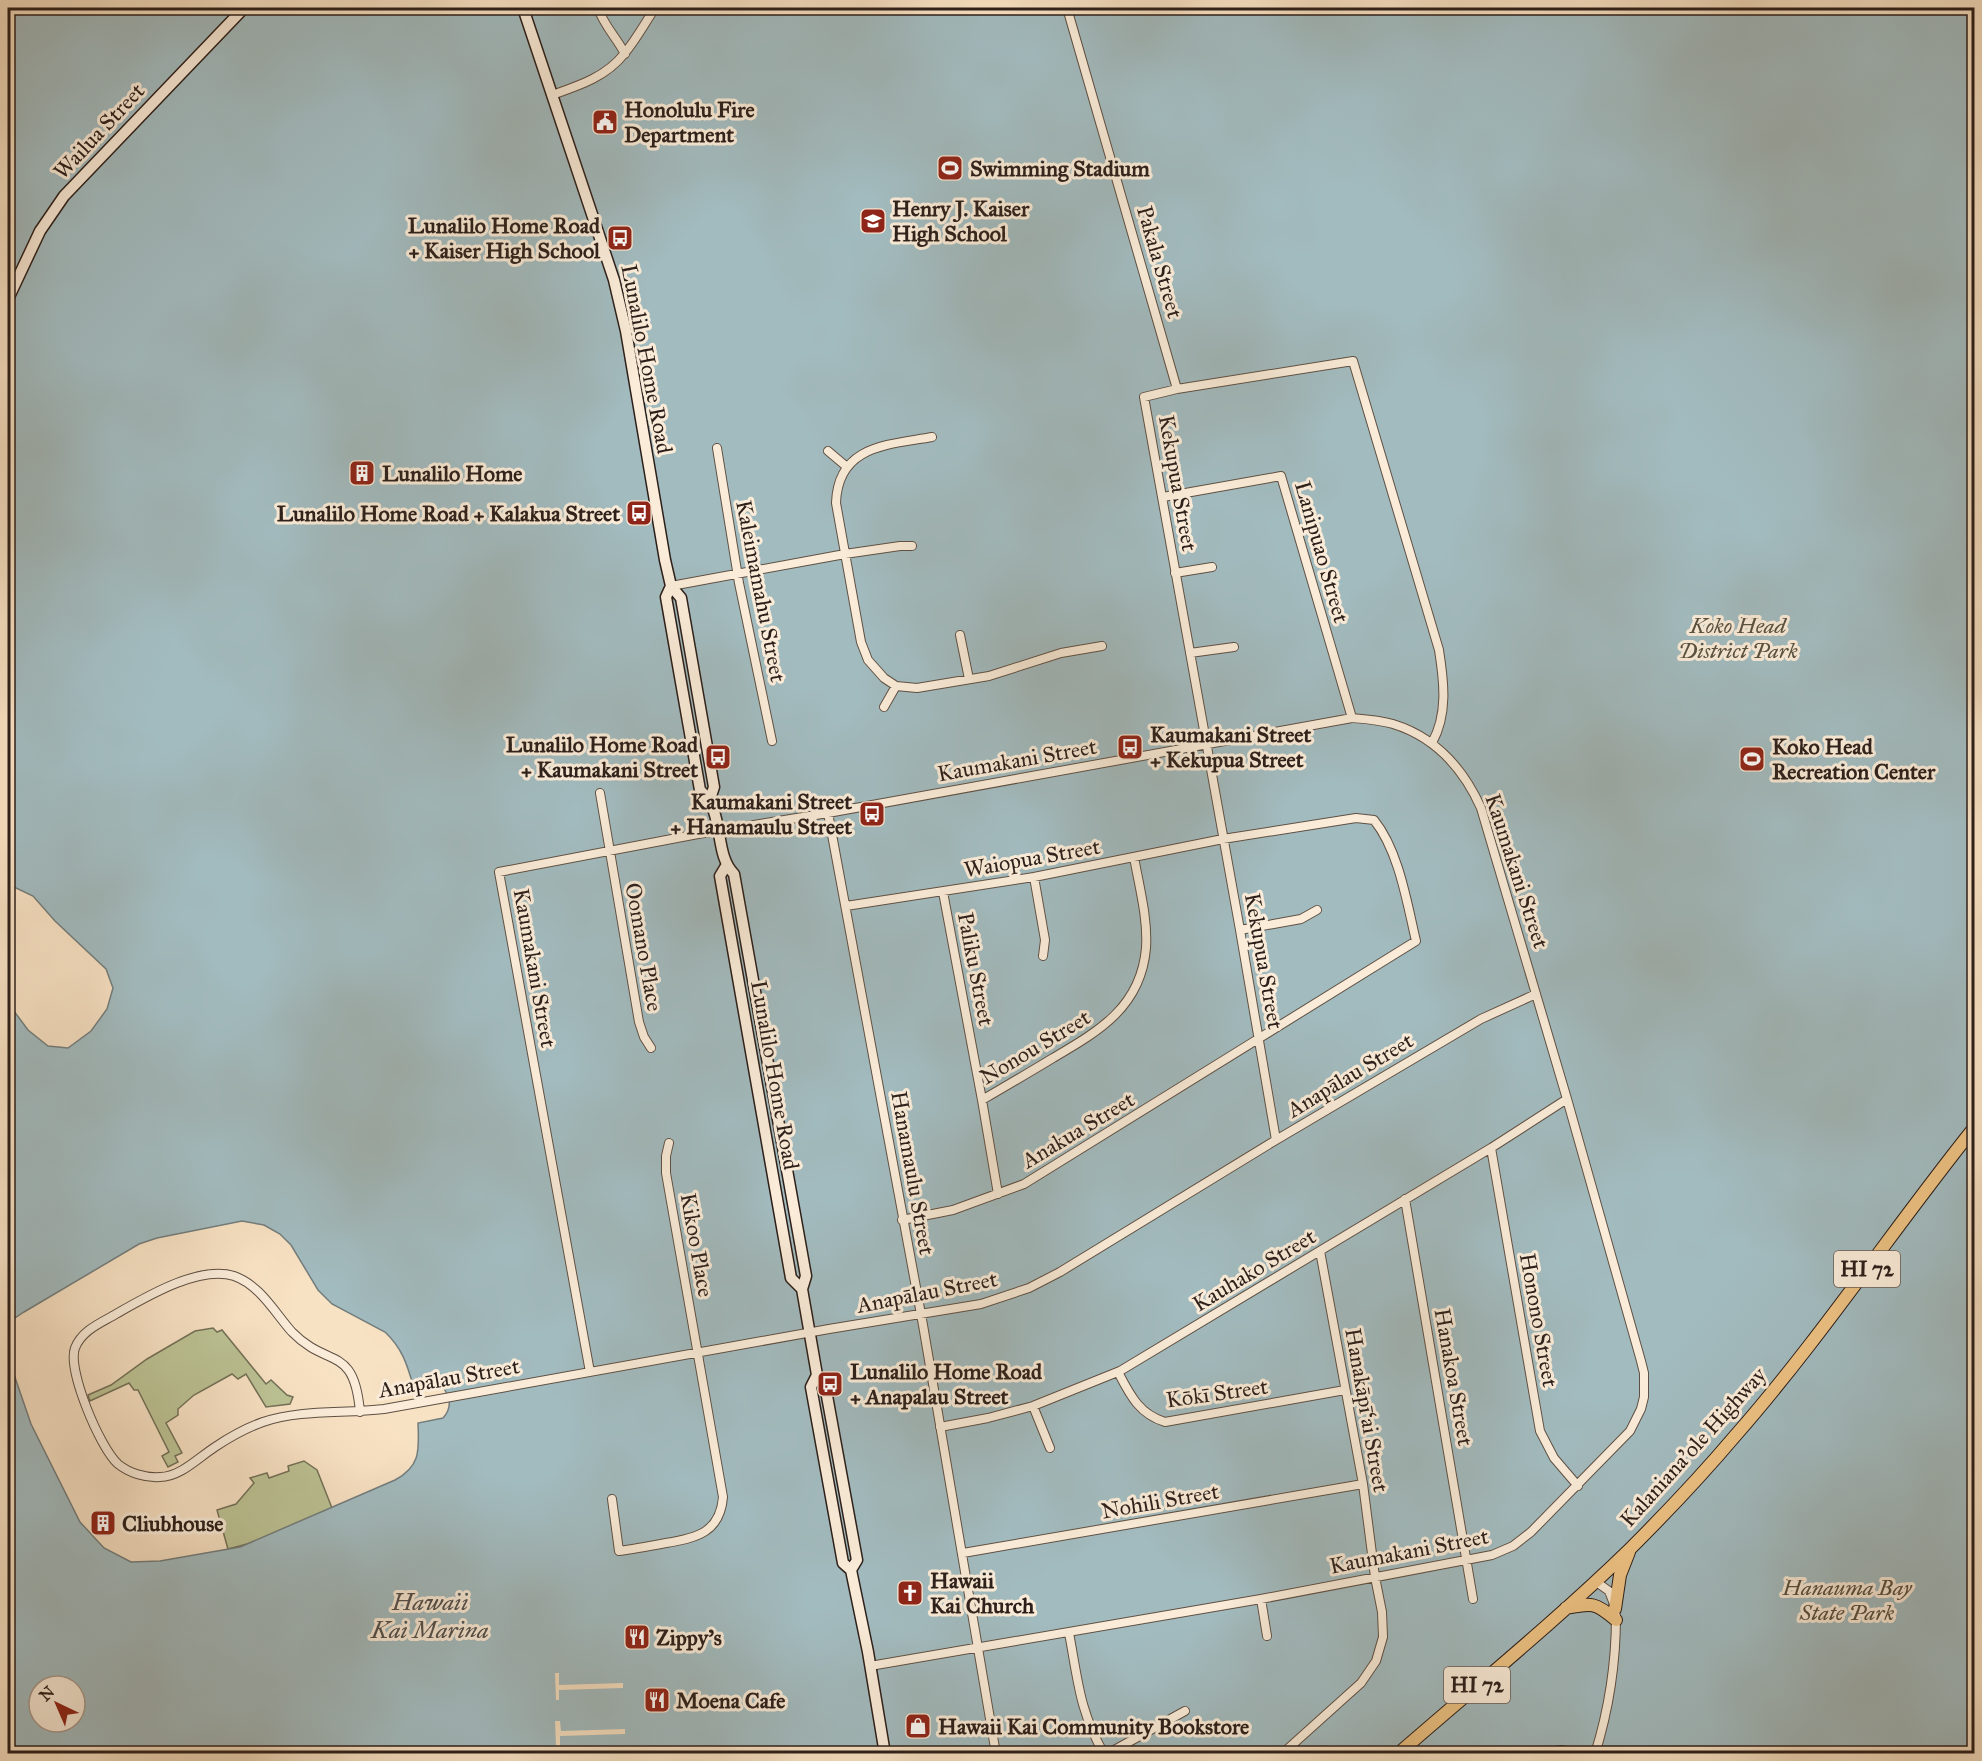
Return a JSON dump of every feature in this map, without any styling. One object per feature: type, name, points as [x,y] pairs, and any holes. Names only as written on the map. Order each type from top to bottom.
[{"type":"main road","name":"Wailua Street","points":[[8,298],[40,231],[52,213],[89,169],[244,8]]},
{"type":"main road","name":"Lunalilo Home Road","points":[[523,8],[614,280],[626,331],[671,586],[681,598],[714,787],[710,799],[720,830],[726,866],[720,876],[791,1278],[802,1289],[818,1375],[811,1387],[843,1563],[851,1570],[885,1754]]},
{"type":"main road","name":"Kalaniana’ole Highway","points":[[1398,1754],[1596,1581],[1631,1548],[1734,1438],[1772,1394],[1974,1128]]},
{"type":"main road","points":[[1564,1608],[1586,1604],[1616,1614],[1620,1575],[1631,1548]]},
{"type":"street","points":[[598,8],[607,29],[625,54]]},
{"type":"street","points":[[552,95],[598,76],[625,54],[655,8]]},
{"type":"street","name":"Pakala Street","points":[[1067,8],[1177,389]]},
{"type":"street","name":"Kekupua Street","points":[[1276,1140],[1144,397],[1177,389],[1353,361],[1439,650],[1444,701],[1440,728],[1432,742]]},
{"type":"street","points":[[932,437],[871,449],[856,457],[847,467],[838,486],[836,503],[864,651],[876,672],[896,686],[917,688],[1006,671],[1060,653],[1102,646]]},
{"type":"street","name":"Kaleimamahu Street","points":[[717,448],[737,573],[772,741]]},
{"type":"street","points":[[828,452],[847,467]]},
{"type":"street","name":"Lanipuao Street","points":[[1163,497],[1281,476],[1352,718]]},
{"type":"street","points":[[671,586],[845,554],[912,546]]},
{"type":"street","points":[[1175,573],[1212,567]]},
{"type":"street","points":[[960,635],[969,679]]},
{"type":"street","points":[[1190,653],[1234,646]]},
{"type":"street","points":[[884,707],[896,686]]},
{"type":"street","name":"Kaumakani Street","points":[[590,1372],[499,873],[609,850],[828,813],[1352,718],[1392,723],[1432,742],[1447,754],[1471,788],[1481,808],[1568,1099],[1641,1361],[1645,1385],[1641,1409],[1630,1431],[1578,1486],[1519,1542],[1492,1555],[1261,1599],[870,1666]]},
{"type":"street","name":"Oomano Place","points":[[600,793],[639,1022],[651,1048]]},
{"type":"street","name":"Hanamaulu Street","points":[[828,813],[963,1553],[996,1754]]},
{"type":"street","name":"Waiopua Street","points":[[846,906],[1034,878],[1223,839],[1356,818],[1374,820],[1385,834],[1406,898],[1416,941],[1259,1040]]},
{"type":"street","name":"Nonou Street","points":[[982,1100],[1094,1034],[1109,1023],[1127,1001],[1140,976],[1146,939],[1134,857]]},
{"type":"street","points":[[1034,878],[1045,940],[1043,956]]},
{"type":"street","name":"Paliku Street","points":[[943,892],[998,1194]]},
{"type":"street","points":[[1240,930],[1301,920],[1317,910]]},
{"type":"street","name":"Anapālau Street","points":[[360,1412],[357,1388],[349,1370],[333,1357],[300,1339],[261,1294],[249,1284],[226,1275],[189,1280],[153,1293],[87,1332],[77,1344],[73,1356],[76,1378],[107,1452],[128,1471],[162,1478],[233,1436],[276,1418],[360,1412],[981,1304],[1029,1288],[1060,1272],[1276,1140],[1481,1019],[1536,994]]},
{"type":"street","name":"Anakua Street","points":[[902,1220],[953,1210],[1024,1184],[1259,1040]]},
{"type":"street","name":"Kauhako Street","points":[[940,1427],[1033,1406],[1118,1372],[1491,1148],[1568,1099]]},
{"type":"street","name":"Kikoo Place","points":[[612,1500],[619,1551],[694,1538],[707,1530],[717,1519],[723,1497],[666,1173],[669,1143]]},
{"type":"street","name":"Honono Street","points":[[1491,1148],[1540,1431],[1554,1458],[1578,1486]]},
{"type":"street","name":"Hanakoa Street","points":[[1406,1199],[1473,1599]]},
{"type":"street","name":"Hanakāpī‘ai Street","points":[[1282,1754],[1366,1678],[1380,1649],[1383,1624],[1363,1485],[1320,1251]]},
{"type":"street","name":"Kōkī Street","points":[[1118,1372],[1137,1405],[1150,1416],[1165,1422],[1345,1390]]},
{"type":"street","points":[[1033,1406],[1050,1448]]},
{"type":"street","name":"Nohili Street","points":[[963,1553],[1363,1485]]},
{"type":"street","points":[[1595,1754],[1608,1702],[1616,1614],[1609,1591],[1596,1581]]},
{"type":"street","points":[[1261,1599],[1267,1636]]},
{"type":"street","points":[[1069,1633],[1080,1700],[1089,1725],[1105,1754],[1185,1710]]},
{"type":"street","points":[[1540,1754],[1561,1750],[1585,1754]]},
{"type":"green space","points":[[213,1328],[217,1332],[222,1330],[266,1384],[271,1380],[287,1395],[293,1397],[290,1404],[266,1407],[246,1374],[238,1379],[232,1374],[194,1395],[178,1409],[178,1415],[166,1423],[182,1453],[175,1456],[178,1462],[168,1467],[162,1456],[169,1452],[138,1390],[134,1390],[129,1383],[90,1401],[88,1395],[111,1385],[147,1359],[195,1331]]},
{"type":"green space","points":[[304,1461],[317,1470],[332,1508],[251,1543],[228,1549],[217,1510],[236,1504],[254,1483],[250,1478],[267,1473],[269,1478],[289,1471],[288,1466]]},
{"type":"water","name":"Hawaii Kai Marina","points":[[8,8],[1974,8],[1974,1753],[8,1753],[8,1357],[31,1424],[80,1522],[104,1548],[131,1562],[160,1561],[240,1547],[395,1480],[410,1469],[417,1456],[418,1423],[443,1418],[449,1408],[449,1398],[437,1381],[413,1385],[403,1357],[396,1344],[385,1332],[332,1304],[318,1290],[291,1245],[280,1234],[264,1225],[242,1221],[157,1238],[139,1244],[24,1312],[15,1318],[8,1328],[8,1003],[28,1030],[48,1046],[68,1048],[91,1031],[107,1009],[113,988],[106,969],[55,921],[33,896],[12,886],[8,887]]},
{"type":"pier","points":[[555,1673],[559,1673],[559,1685],[623,1683],[623,1688],[559,1690],[559,1700],[556,1700]]},
{"type":"pier","points":[[555,1721],[560,1721],[561,1731],[625,1729],[625,1734],[560,1736],[560,1746],[556,1746]]},
{"type":"place","name":"Honolulu Fire Department","points":[[605,122]]},
{"type":"place","name":"Swimming Stadium","points":[[950,168]]},
{"type":"place","name":"Henry J. Kaiser High School","points":[[873,221]]},
{"type":"place","name":"Lunalilo Home Road + Kaiser High School","points":[[620,238]]},
{"type":"place","name":"Lunalilo Home","points":[[362,473]]},
{"type":"place","name":"Lunalilo Home Road + Kalakua Street","points":[[639,513]]},
{"type":"place","name":"Kaumakani Street + Kekupua Street","points":[[1130,747]]},
{"type":"place","name":"Lunalilo Home Road + Kaumakani Street","points":[[718,757]]},
{"type":"place","name":"Koko Head Recreation Center","points":[[1752,759]]},
{"type":"place","name":"Kaumakani Street + Hanamaulu Street","points":[[872,814]]},
{"type":"place","name":"Lunalilo Home Road + Anapalau Street","points":[[830,1384]]},
{"type":"place","name":"Cliubhouse","points":[[103,1523]]},
{"type":"place","name":"Hawaii Kai Church","points":[[910,1593]]},
{"type":"place","name":"Zippy's","points":[[637,1637]]},
{"type":"place","name":"Moena Cafe","points":[[657,1700]]},
{"type":"place","name":"Hawaii Kai Community Bookstore","points":[[918,1726]]},
{"type":"park label","name":"Koko Head District Park","points":[[1738,638]]},
{"type":"park label","name":"Hanauma Bay State Park","points":[[1847,1600]]}]
